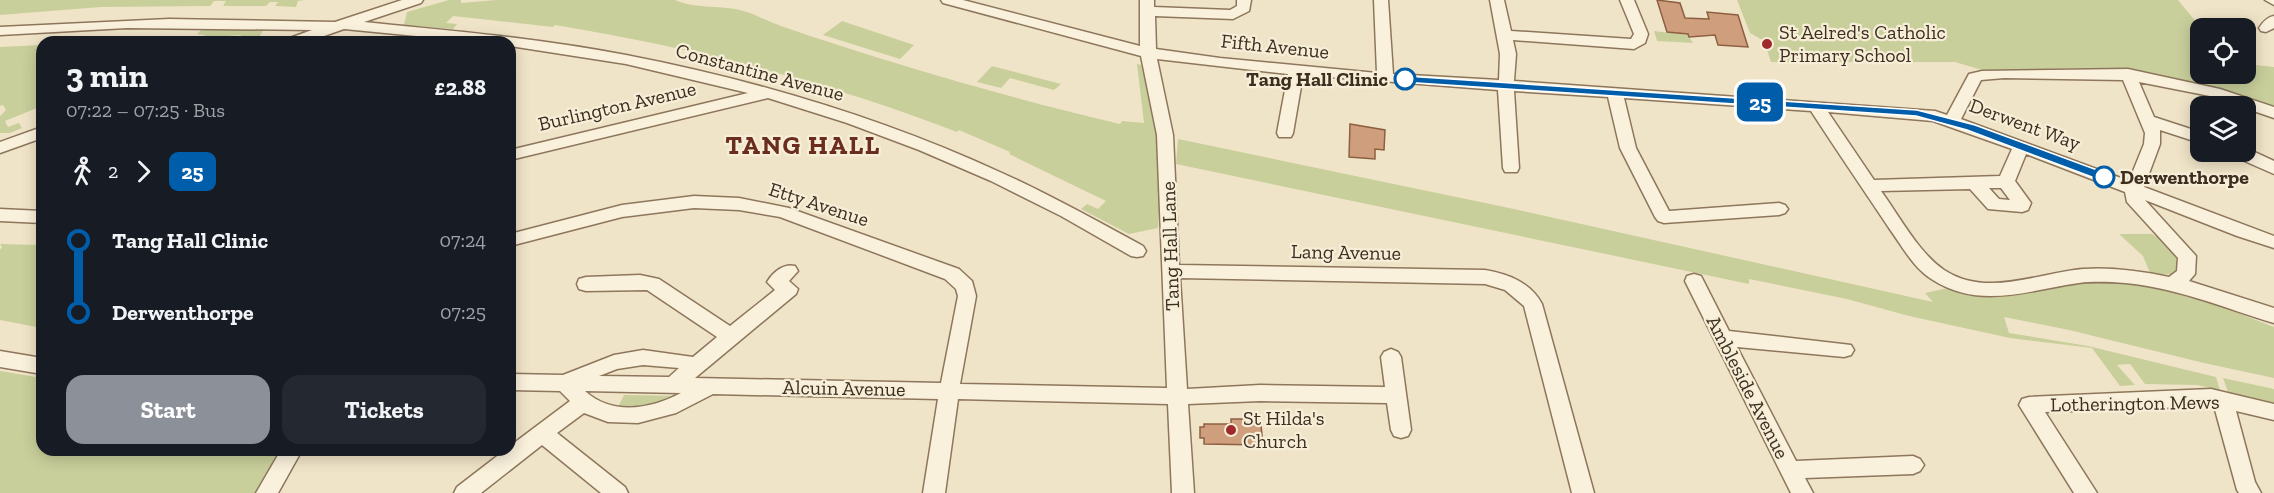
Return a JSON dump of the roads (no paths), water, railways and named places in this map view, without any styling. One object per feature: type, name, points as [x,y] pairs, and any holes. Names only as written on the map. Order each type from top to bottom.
[{"type":"street","points":[[310,36],[416,0]]},
{"type":"street","name":"Fifth Avenue","points":[[948,0],[1148,53],[1385,78],[1749,101]]},
{"type":"street","points":[[1146,5],[1225,16],[1241,12],[1244,8],[1244,0]]},
{"type":"street","points":[[1381,0],[1385,78]]},
{"type":"street","points":[[1497,0],[1509,54],[1506,87],[1511,168]]},
{"type":"street","points":[[1504,35],[1634,44],[1640,40],[1641,34],[1627,0]]},
{"type":"street","name":"Tang Hall Lane","points":[[1146,5],[1148,53],[1165,135],[1170,271],[1183,493]]},
{"type":"street","name":"Constantine Avenue","points":[[0,32],[150,24],[257,23],[341,26],[444,36]]},
{"type":"street","name":"Constantine Avenue","points":[[516,43],[547,46],[685,72],[769,93],[866,123],[959,159],[1031,192],[1137,251]]},
{"type":"street","points":[[1285,133],[1296,70]]},
{"type":"street","points":[[1952,121],[1972,79],[1981,76],[2083,73],[2128,74],[2206,89],[2274,113]]},
{"type":"street","points":[[2128,74],[2150,121],[2153,133],[2152,144],[2134,189],[2133,198],[2187,256],[2186,274],[2175,282]]},
{"type":"street","name":"Burlington Avenue","points":[[516,154],[769,93]]},
{"type":"street","points":[[1615,93],[1628,148],[1664,217],[1779,209]]},
{"type":"street","name":"Derwent Way","points":[[1749,101],[1917,113],[1952,121],[2242,232],[2274,242]]},
{"type":"street","points":[[1816,106],[1868,186],[1926,266],[1956,285],[1986,291],[2078,276],[2102,275],[2175,282],[2239,302],[2274,316]]},
{"type":"street","points":[[2150,121],[2190,135]]},
{"type":"street","points":[[0,148],[36,134]]},
{"type":"street","points":[[2006,182],[2021,146]]},
{"type":"street","points":[[2256,160],[2274,168]]},
{"type":"street","points":[[1868,186],[2006,182]]},
{"type":"street","points":[[1975,183],[1994,206],[2022,206],[2006,182]]},
{"type":"street","name":"Etty Avenue","points":[[516,238],[622,211],[694,202],[739,204],[783,212],[952,273],[960,279],[968,296],[949,391],[934,493]]},
{"type":"street","points":[[0,215],[36,217]]},
{"type":"street","points":[[674,385],[789,289],[776,282],[789,271]]},
{"type":"street","name":"Lang Avenue","points":[[1170,271],[1485,277],[1504,281],[1520,290],[1533,304],[1583,493]]},
{"type":"street","name":"Ambleside Avenue","points":[[1694,281],[1802,493]]},
{"type":"street","points":[[586,284],[640,282],[652,285],[732,337]]},
{"type":"street","points":[[1723,338],[1844,350]]},
{"type":"street","points":[[696,365],[666,357],[636,356],[610,361],[565,383],[583,402],[612,415],[642,414],[672,408],[710,386]]},
{"type":"street","points":[[1391,357],[1401,430]]},
{"type":"street","points":[[0,359],[36,365]]},
{"type":"street","name":"Alcuin Avenue","points":[[516,382],[1177,397],[1260,393],[1397,395]]},
{"type":"street","name":"Lotherington Mews","points":[[2086,493],[2029,405],[2177,400],[2197,397],[2223,399],[2274,412]]},
{"type":"street","points":[[2223,399],[2245,484],[2250,493]]},
{"type":"street","points":[[516,453],[583,402]]},
{"type":"street","points":[[542,433],[617,493]]},
{"type":"street","points":[[267,493],[289,456]]},
{"type":"street","points":[[465,493],[512,456]]},
{"type":"street","points":[[1791,470],[1913,465]]},
{"type":"place","name":"St Aelred's Catholic Primary School","points":[[1767,44]]},
{"type":"place","name":"Tang Hall Clinic","points":[[1405,79]]},
{"type":"place","name":"Derwenthorpe","points":[[2104,177]]},
{"type":"place","name":"St Hilda's Church","points":[[1231,430]]},
{"type":"district","name":"TANG HALL","points":[[803,145]]}]
